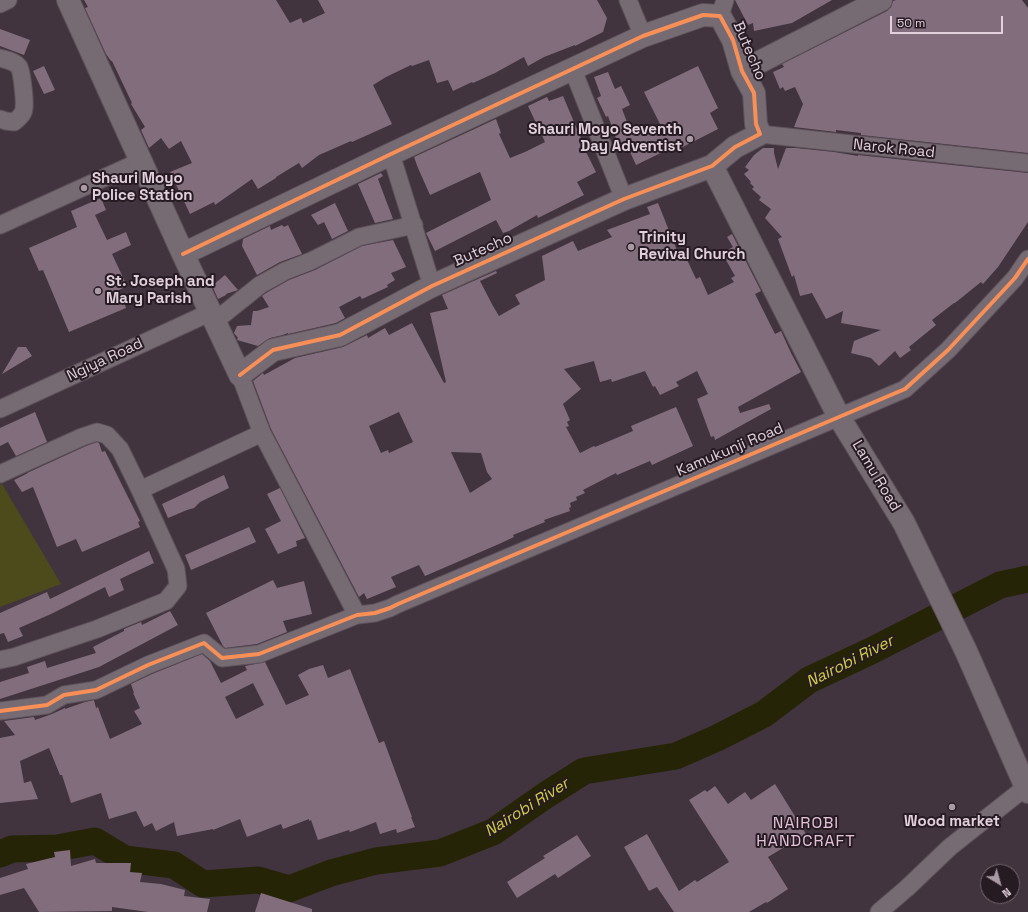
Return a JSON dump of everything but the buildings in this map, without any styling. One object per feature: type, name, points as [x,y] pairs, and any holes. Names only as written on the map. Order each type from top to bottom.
[{"type":"street","points":[[0,4],[8,0]]},
{"type":"street","points":[[68,0],[183,254],[240,375],[262,433],[357,615]]},
{"type":"street","points":[[628,0],[643,36]]},
{"type":"street","points":[[742,71],[881,0]]},
{"type":"street","name":"Butecho","points":[[183,254],[391,154],[643,36],[723,8],[742,71],[754,93],[756,124],[760,134],[735,147],[712,166],[624,199],[432,286],[340,334],[273,350],[240,375]]},
{"type":"street","points":[[0,58],[13,62],[19,68],[22,78],[24,108],[21,117],[14,122],[6,122],[0,119]]},
{"type":"street","points":[[573,70],[624,199]]},
{"type":"street","name":"Narok Road","points":[[760,134],[1028,163]]},
{"type":"street","points":[[391,154],[432,286]]},
{"type":"street","points":[[0,225],[141,161]]},
{"type":"street","name":"Lamu Road","points":[[712,166],[839,417],[904,523],[966,651],[1025,780]]},
{"type":"street","name":"Ngiya Road","points":[[0,409],[213,317],[285,271],[311,261],[359,237],[414,225]]},
{"type":"street","name":"Kamukunji Road","points":[[0,711],[47,705],[64,695],[96,690],[148,665],[204,643],[222,658],[259,654],[357,615],[375,613],[390,608],[905,389],[948,350],[1014,278],[1028,259]]},
{"type":"street","points":[[0,474],[82,437],[97,432],[107,435],[120,449],[140,490],[176,569],[178,586],[166,601],[97,629],[14,657],[0,660]]},
{"type":"street","points":[[140,490],[262,433]]},
{"type":"street","points":[[879,912],[1025,780]]},
{"type":"shaded area","points":[[2,484],[61,584],[0,607],[0,485]]},
{"type":"waterway","name":"Nairobi River","points":[[0,854],[12,849],[57,848],[95,841],[125,859],[174,865],[203,884],[258,880],[289,889],[331,873],[376,861],[440,853],[493,832],[546,795],[584,771],[676,756],[717,738],[764,714],[809,680],[873,650],[1000,585],[1028,579]]},
{"type":"cycle path","points":[[183,254],[391,154],[643,36],[703,15],[720,16],[733,40],[742,71],[754,93],[756,124],[760,134],[735,147],[712,166],[624,199],[432,286],[340,335],[273,350],[240,375]]},
{"type":"cycle path","points":[[0,711],[47,705],[64,695],[96,690],[148,665],[204,643],[222,658],[259,654],[357,615],[375,613],[390,608],[905,389],[948,350],[1015,278],[1028,259]]},
{"type":"place","name":"Shauri Moyo Seventh Day Adventist","points":[[690,139]]},
{"type":"place","name":"Shauri Moyo Police Station","points":[[84,188]]},
{"type":"place","name":"Trinity Revival Church","points":[[631,247]]},
{"type":"place","name":"St. Joseph and Mary Parish","points":[[98,291]]},
{"type":"place","name":"Wood market","points":[[952,807]]},
{"type":"district","name":"NAIROBI HANDCRAFT","points":[[806,833]]}]
